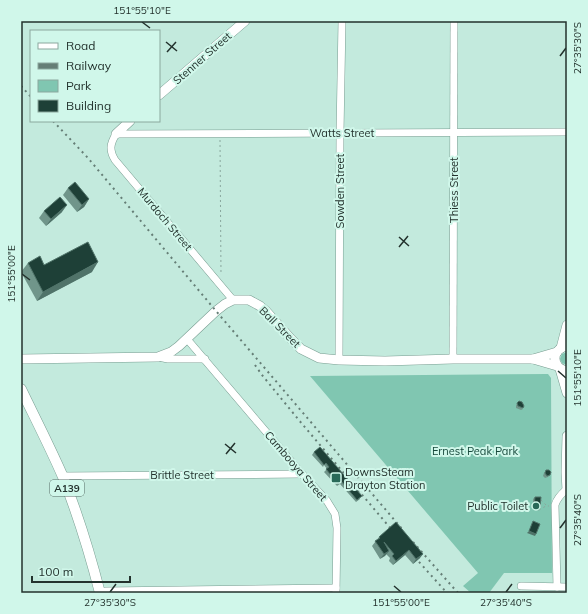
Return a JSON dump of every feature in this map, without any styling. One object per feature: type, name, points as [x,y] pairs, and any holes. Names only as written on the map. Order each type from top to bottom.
[{"type":"highway","name":"A139","points":[[21,389],[74,504],[100,593]]},
{"type":"main road","name":"Stenner Street","points":[[160,94],[245,21]]},
{"type":"main road","points":[[116,134],[129,122]]},
{"type":"main road","points":[[21,359],[158,357],[171,352],[216,311],[233,300]]},
{"type":"main road","name":"Ball Street","points":[[233,300],[249,300],[260,306],[301,349],[319,358],[385,361],[533,359],[562,368]]},
{"type":"main road","points":[[567,325],[562,349],[555,359],[562,368],[567,392]]},
{"type":"main road","name":"Ball Street","points":[[533,359],[562,349]]},
{"type":"main road","points":[[567,436],[567,490]]},
{"type":"street","name":"Sowden Street","points":[[339,360],[342,21]]},
{"type":"street","name":"Thiess Street","points":[[453,359],[454,21]]},
{"type":"street","name":"Watts Street","points":[[116,134],[567,132]]},
{"type":"street","name":"Murdoch Street","points":[[116,134],[113,139],[111,149],[115,160],[233,300]]},
{"type":"street","name":"Cambooya Street","points":[[187,339],[302,474],[327,501],[334,514],[337,528],[336,591]]},
{"type":"street","points":[[158,357],[168,359],[205,359]]},
{"type":"street","name":"Brittle Street","points":[[62,476],[302,474]]},
{"type":"street","points":[[557,587],[555,505],[562,493],[567,490]]},
{"type":"street","points":[[521,586],[567,587]]},
{"type":"street","points":[[100,593],[106,591],[336,591]]},
{"type":"path","points":[[220,134],[221,286]]},
{"type":"path","points":[[540,499],[546,506]]},
{"type":"path","points":[[533,510],[555,505]]},
{"type":"green space","points":[[567,352],[567,365],[562,363],[560,359],[562,354]]},
{"type":"green space","name":"Ernest Peak Park","points":[[548,374],[551,378],[552,573],[504,573],[489,593],[471,593],[463,586],[478,573],[310,376]]},
{"type":"building","points":[[75,182],[89,199],[82,205],[68,188]]},
{"type":"building","points":[[60,197],[67,205],[51,219],[44,211]]},
{"type":"building","points":[[88,242],[98,262],[43,292],[28,263],[40,256],[44,265]]},
{"type":"building","points":[[519,401],[522,402],[524,406],[523,408],[518,406],[517,403]]},
{"type":"building","points":[[320,447],[362,496],[357,500],[341,481],[338,484],[326,469],[329,467],[326,463],[324,465],[314,452]]},
{"type":"building","points":[[546,470],[551,472],[550,475],[547,476],[545,473]]},
{"type":"building","name":"Public Toilet","points":[[535,497],[541,497],[540,507],[534,507]]},
{"type":"building","points":[[533,521],[540,524],[536,534],[529,531]]},
{"type":"building","points":[[396,522],[423,554],[416,559],[409,550],[396,561],[392,556],[394,554],[384,542],[389,551],[384,554],[375,541]]},
{"type":"railway","points":[[21,86],[30,96]]},
{"type":"railway","points":[[54,122],[88,158],[403,530]]},
{"type":"railway","points":[[255,365],[298,419],[397,536]]},
{"type":"railway","points":[[413,542],[458,593]]},
{"type":"railway","points":[[411,553],[447,593]]},
{"type":"place","name":"DownsSteam Drayton Station","points":[[336,478]]},
{"type":"place","name":"Public Toilet","points":[[536,506]]}]
